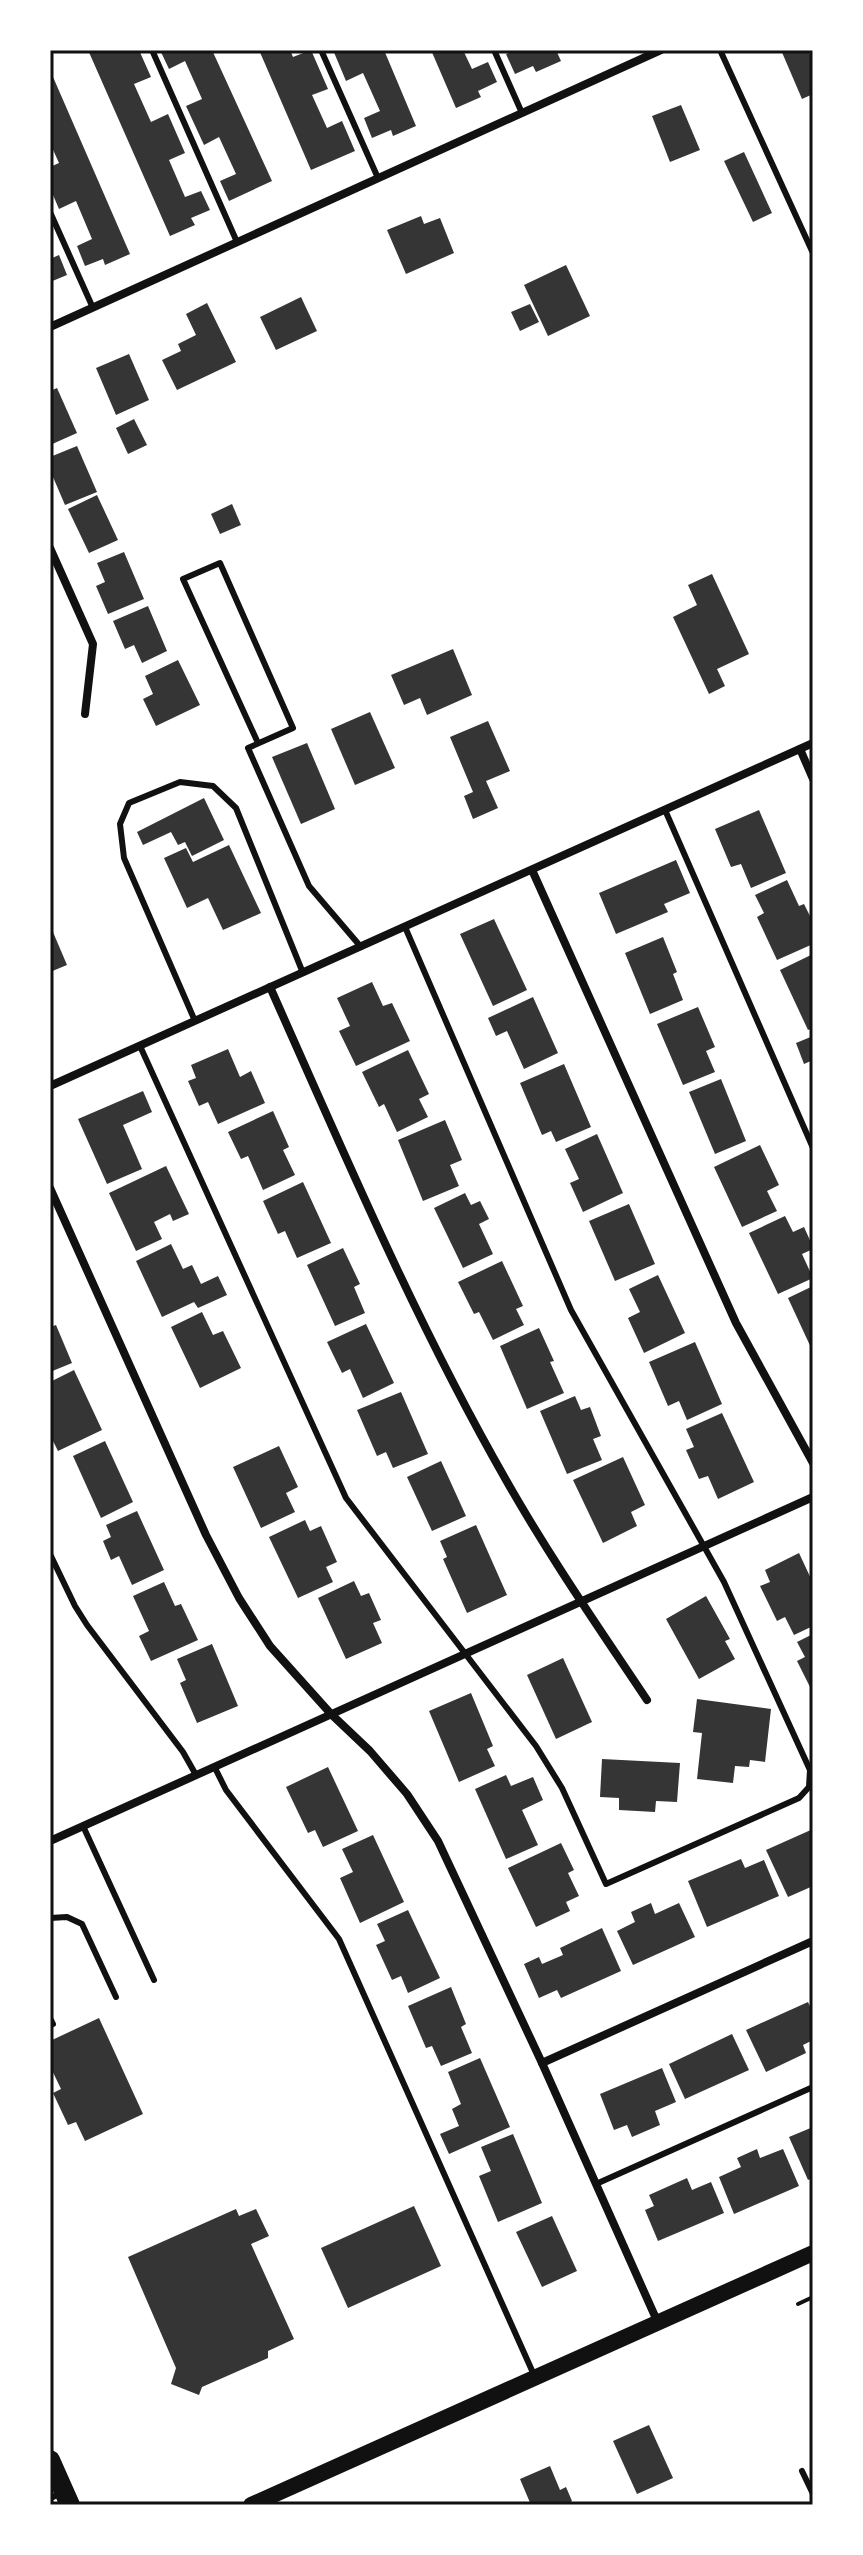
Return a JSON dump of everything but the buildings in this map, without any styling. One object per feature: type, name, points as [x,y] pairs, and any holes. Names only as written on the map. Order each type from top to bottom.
[{"type":"main road","points":[[251,2505],[813,2253]]},
{"type":"main road","points":[[50,2460],[61,2498]]},
{"type":"street","points":[[50,327],[661,50]]},
{"type":"street","points":[[50,548],[93,644],[85,714]]},
{"type":"street","points":[[50,1086],[813,743]]},
{"type":"street","points":[[800,749],[813,779]]},
{"type":"street","points":[[532,870],[736,1323],[813,1463]]},
{"type":"street","points":[[270,987],[407,1289],[462,1399],[506,1481],[581,1602],[647,1700]]},
{"type":"street","points":[[50,1188],[206,1535],[239,1598],[270,1646],[331,1714],[370,1751],[407,1794],[438,1841],[542,2063],[658,2323]]},
{"type":"street","points":[[50,1841],[813,1497]]},
{"type":"street","points":[[542,2063],[813,1941]]},
{"type":"lane","points":[[152,50],[237,242]]},
{"type":"lane","points":[[321,50],[378,178]]},
{"type":"lane","points":[[494,50],[522,113]]},
{"type":"lane","points":[[720,50],[812,251]]},
{"type":"lane","points":[[50,212],[93,308]]},
{"type":"lane","points":[[258,743],[183,579],[220,563],[293,728],[248,748],[309,886],[361,947]]},
{"type":"lane","points":[[195,1021],[124,858],[120,824],[129,803],[180,782],[213,786],[236,808],[303,973]]},
{"type":"lane","points":[[665,810],[813,1148]]},
{"type":"lane","points":[[140,1046],[346,1498],[536,1746],[562,1788],[606,1884],[799,1798],[809,1787],[810,1770],[724,1582],[571,1310],[405,927]]},
{"type":"lane","points":[[50,1554],[87,1625],[177,1743],[196,1775]]},
{"type":"lane","points":[[215,1768],[226,1790],[339,1939],[535,2378]]},
{"type":"lane","points":[[83,1826],[154,1980]]},
{"type":"lane","points":[[50,1918],[67,1917],[82,1924],[116,1997]]},
{"type":"lane","points":[[596,2184],[813,2087]]},
{"type":"lane","points":[[802,2471],[813,2494]]},
{"type":"path","points":[[798,2304],[813,2297]]}]
